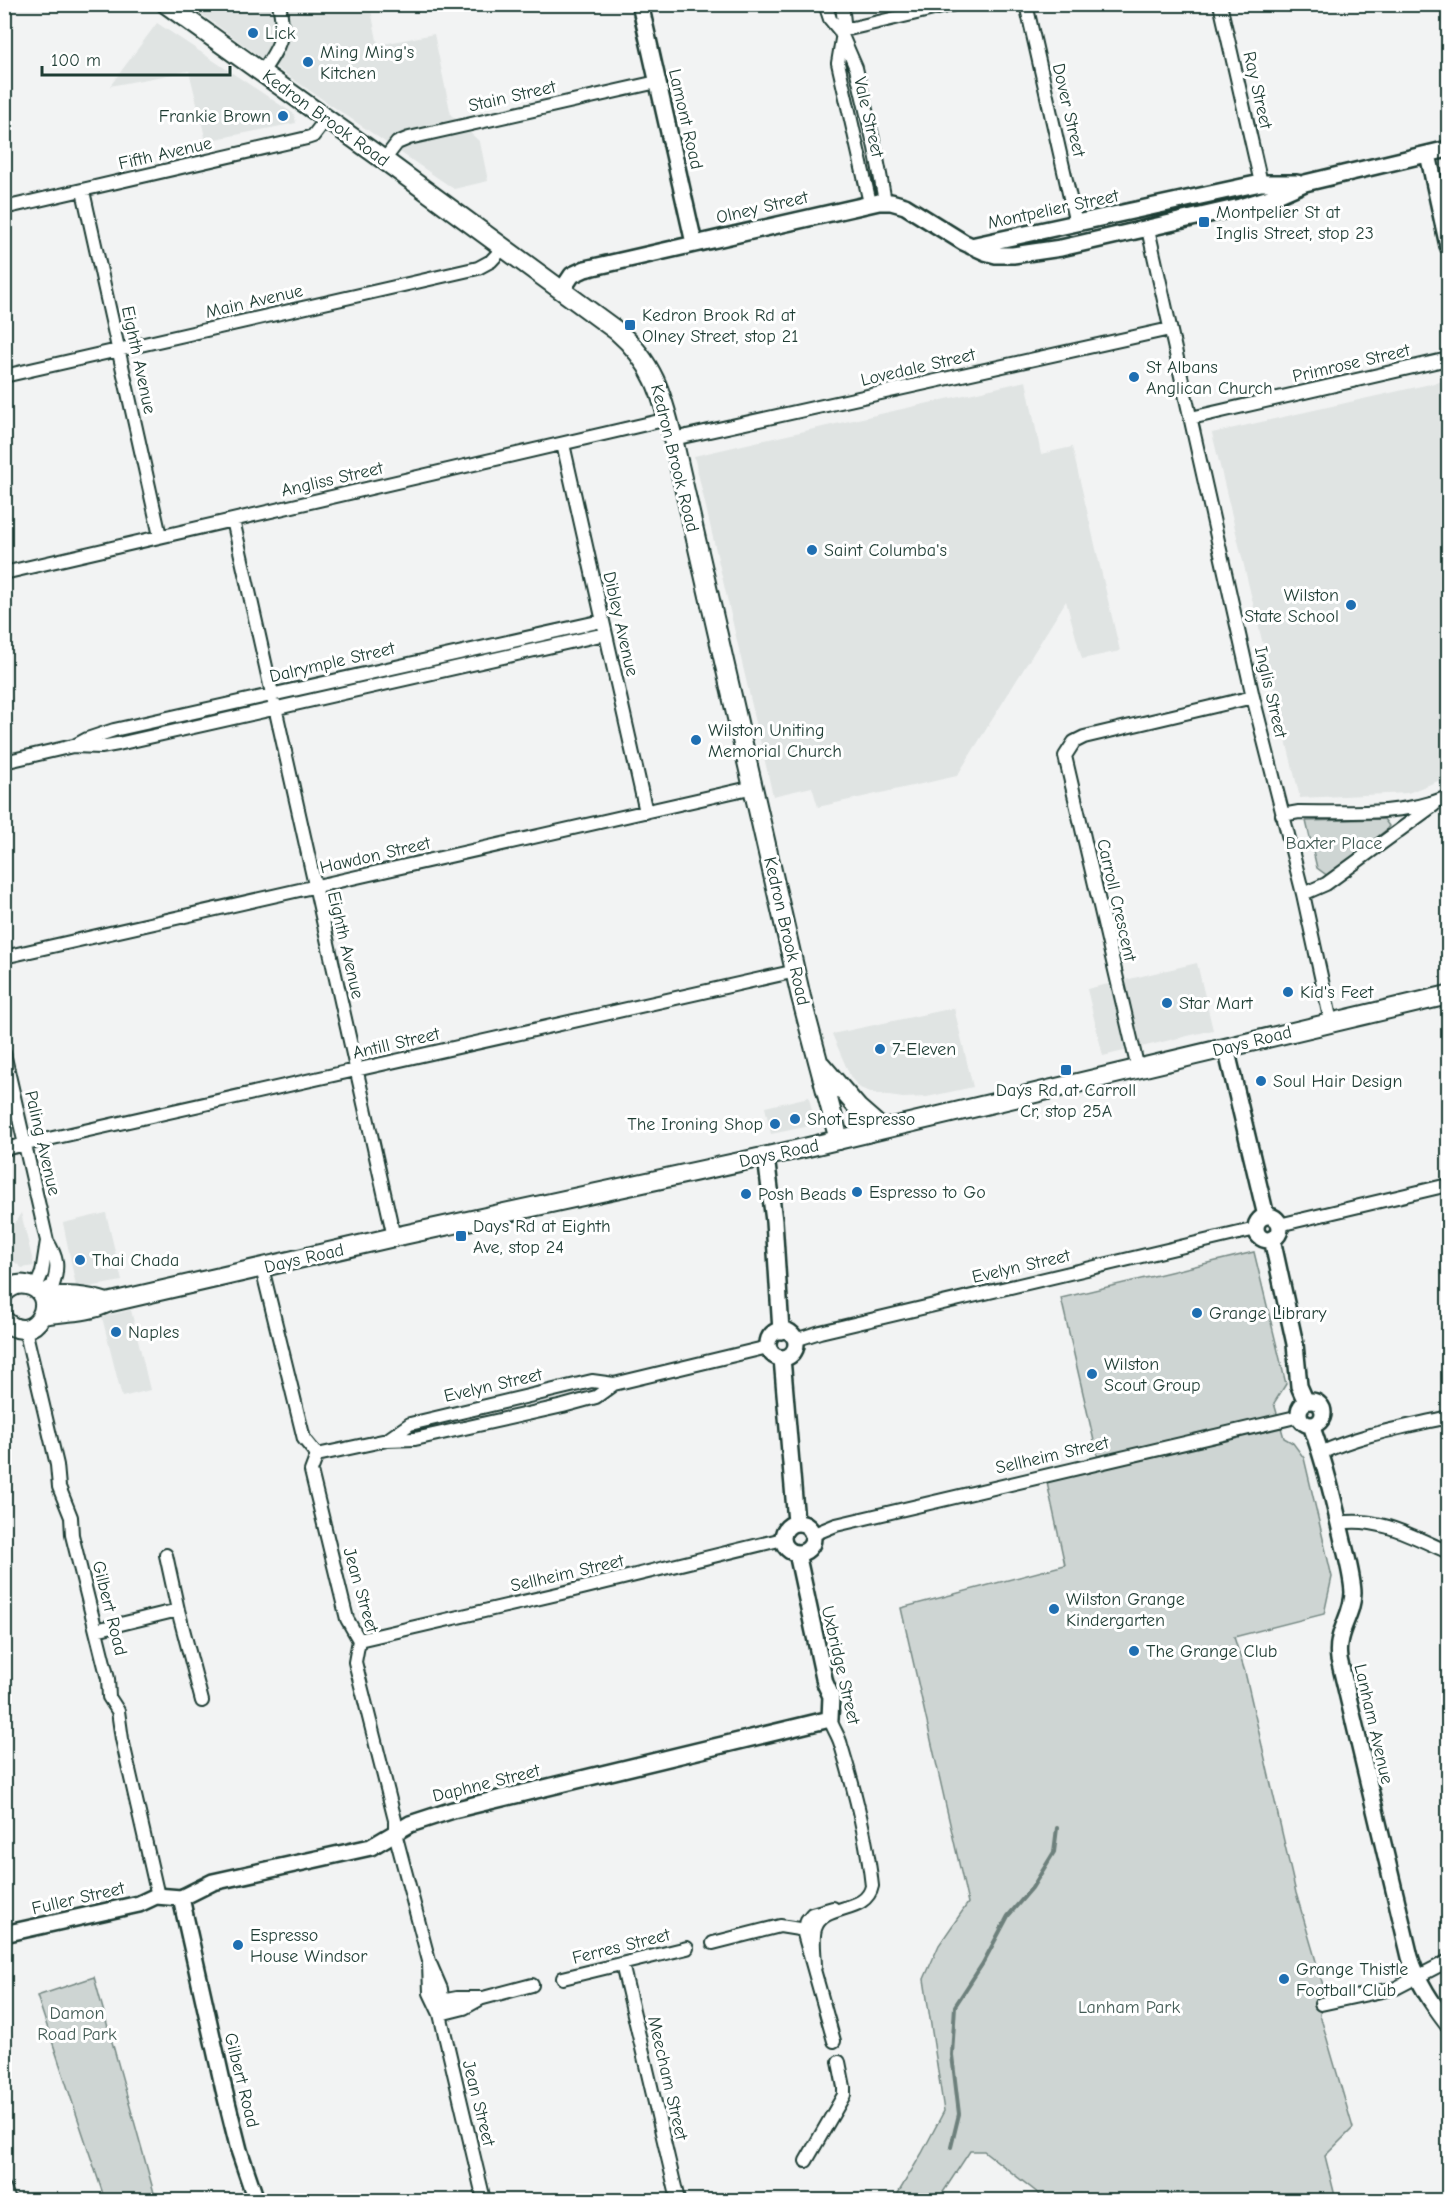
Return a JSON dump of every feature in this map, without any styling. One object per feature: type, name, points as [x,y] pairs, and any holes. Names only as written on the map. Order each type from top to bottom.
[{"type":"main road","name":"Kedron Brook Road","points":[[166,4],[617,330],[637,350],[654,375],[673,439],[816,1059],[838,1140]]},
{"type":"main road","name":"Days Road","points":[[8,1284],[22,1284],[40,1299],[57,1295],[107,1302],[838,1140],[1449,995]]},
{"type":"main road","points":[[816,1059],[858,1108],[882,1129]]},
{"type":"main road","points":[[5,1321],[25,1329],[36,1324],[40,1299]]},
{"type":"street","points":[[262,72],[281,39],[283,21],[279,4]]},
{"type":"street","name":"Lamont Road","points":[[640,4],[694,243]]},
{"type":"street","name":"Vale Street","points":[[825,4],[830,19],[841,35],[852,59],[858,78],[878,202]]},
{"type":"street","name":"Vale Street","points":[[842,4],[844,22],[838,63],[878,202]]},
{"type":"street","points":[[841,35],[955,4]]},
{"type":"street","name":"Dover Street","points":[[1026,4],[1076,224]]},
{"type":"street","name":"Ray Street","points":[[1220,4],[1261,183]]},
{"type":"street","name":"Stain Street","points":[[384,160],[397,143],[409,138],[657,82]]},
{"type":"street","name":"Fifth Avenue","points":[[4,208],[307,138],[313,136],[326,119]]},
{"type":"street","name":"Montpelier Street","points":[[971,246],[996,255],[1021,255],[1148,229],[1262,201],[1305,183],[1449,149]]},
{"type":"street","points":[[1428,154],[1449,246]]},
{"type":"street","name":"Montpelier Street","points":[[971,246],[1261,183],[1305,183]]},
{"type":"street","name":"Eighth Avenue","points":[[83,191],[160,537]]},
{"type":"street","points":[[878,202],[905,206],[971,246]]},
{"type":"street","name":"Olney Street","points":[[562,290],[572,275],[580,270],[878,202]]},
{"type":"street","name":"Inglis Street","points":[[1148,229],[1253,697],[1303,894],[1331,1022]]},
{"type":"street","name":"Main Avenue","points":[[4,376],[478,268],[492,261],[504,247]]},
{"type":"street","name":"Lovedale Street","points":[[673,439],[1170,329]]},
{"type":"street","name":"Primrose Street","points":[[1191,418],[1449,358]]},
{"type":"street","name":"Angliss Street","points":[[4,573],[668,419]]},
{"type":"street","name":"Dibley Avenue","points":[[563,444],[646,812]]},
{"type":"street","name":"Eighth Avenue","points":[[233,520],[394,1237]]},
{"type":"street","name":"Dalrymple Street","points":[[73,746],[103,733],[602,621]]},
{"type":"street","name":"Dalrymple Street","points":[[4,762],[73,746],[101,747],[118,744],[605,634]]},
{"type":"street","name":"Carroll Crescent","points":[[1138,1069],[1066,763],[1070,738],[1084,737],[1253,697]]},
{"type":"street","name":"Hawdon Street","points":[[4,957],[754,787]]},
{"type":"street","points":[[1282,815],[1299,812],[1401,810],[1443,800]]},
{"type":"street","points":[[1303,894],[1326,884],[1443,800]]},
{"type":"street","points":[[1389,810],[1395,821],[1396,832]]},
{"type":"street","name":"Antill Street","points":[[4,1149],[796,971]]},
{"type":"street","points":[[1226,1048],[1266,1216]]},
{"type":"street","name":"Paling Avenue","points":[[4,1053],[47,1241],[40,1299]]},
{"type":"street","points":[[766,1156],[774,1221],[782,1331]]},
{"type":"street","points":[[1279,1225],[1449,1185]]},
{"type":"street","points":[[1266,1216],[1274,1218],[1279,1225],[1278,1233],[1272,1239],[1261,1238],[1256,1229],[1258,1220],[1266,1216]]},
{"type":"street","name":"Evelyn Street","points":[[795,1341],[820,1332],[1256,1229]]},
{"type":"street","name":"Lanham Avenue","points":[[1272,1239],[1295,1344],[1299,1386],[1306,1414],[1322,1453],[1353,1592],[1351,1608],[1338,1637],[1339,1659],[1416,1978],[1449,2025]]},
{"type":"street","points":[[262,1268],[304,1439],[317,1455]]},
{"type":"street","name":"Gilbert Road","points":[[25,1329],[57,1465],[59,1487],[71,1517],[72,1535],[108,1679],[109,1696],[119,1715],[122,1739],[158,1896]]},
{"type":"street","points":[[782,1331],[790,1333],[795,1341],[793,1352],[782,1358],[773,1355],[768,1347],[771,1336],[782,1331]]},
{"type":"street","name":"Evelyn Street","points":[[387,1440],[410,1424],[592,1381],[614,1384],[768,1347]]},
{"type":"street","points":[[782,1358],[795,1522]]},
{"type":"street","name":"Evelyn Street","points":[[317,1455],[387,1440],[415,1440],[563,1406],[596,1397],[614,1384]]},
{"type":"street","name":"Sellheim Street","points":[[814,1534],[836,1525],[1306,1414]]},
{"type":"street","points":[[1322,1453],[1336,1446],[1383,1432],[1449,1417]]},
{"type":"street","name":"Jean Street","points":[[317,1455],[312,1471],[347,1619],[359,1640],[355,1662],[395,1820],[395,1833],[429,1961],[438,1979],[438,2006],[484,2200]]},
{"type":"street","points":[[1339,1523],[1350,1521],[1376,1523],[1396,1529],[1449,1552]]},
{"type":"street","points":[[795,1522],[807,1525],[814,1534],[814,1541],[804,1552],[797,1553],[787,1549],[783,1539],[786,1528],[795,1522]]},
{"type":"street","name":"Sellheim Street","points":[[359,1640],[783,1539]]},
{"type":"street","name":"Uxbridge Street","points":[[797,1553],[825,1683],[831,1696],[830,1719],[840,1741],[861,1820],[872,1883],[870,1894],[865,1900],[843,1908],[819,1922],[815,1930],[809,1929],[815,1912],[830,1908],[843,1908]]},
{"type":"street","points":[[166,1555],[202,1701]]},
{"type":"street","points":[[96,1630],[178,1610]]},
{"type":"street","name":"Daphne Street","points":[[181,1898],[213,1882],[371,1847],[427,1818],[830,1719]]},
{"type":"street","points":[[158,1896],[181,1898]]},
{"type":"street","name":"Fuller Street","points":[[4,1934],[133,1905],[158,1896]]},
{"type":"street","name":"Gilbert Road","points":[[181,1898],[226,2100],[242,2160],[256,2200]]},
{"type":"street","points":[[713,1943],[783,1926],[809,1929],[807,1949],[815,1967],[834,2041]]},
{"type":"street","name":"Ferres Street","points":[[563,1978],[687,1948]]},
{"type":"street","points":[[1321,2004],[1396,1988],[1449,1961]]},
{"type":"street","name":"Meecham Street","points":[[622,1964],[678,2200]]},
{"type":"street","points":[[438,2006],[457,1998],[483,1998],[532,1985]]},
{"type":"street","points":[[806,2161],[844,2095],[839,2062]]},
{"type":"street","points":[[4,2188],[9,2200]]},
{"type":"shaded area","points":[[189,5],[370,5],[378,45],[434,34],[451,115],[480,142],[488,181],[454,189],[259,56]]},
{"type":"shaded area","points":[[157,23],[294,114],[296,123],[206,141],[189,71],[110,86]]},
{"type":"shaded area","name":"Wilston State School","points":[[1448,380],[1448,777],[1408,793],[1300,798],[1212,433]]},
{"type":"shaded area","points":[[1026,381],[1041,454],[1072,447],[1120,651],[1082,659],[1066,601],[957,776],[818,807],[812,787],[773,796],[694,456]]},
{"type":"shaded area","points":[[1197,963],[1213,1030],[1103,1056],[1087,989]]},
{"type":"shaded area","points":[[954,1008],[973,1087],[927,1097],[903,1098],[875,1094],[860,1088],[851,1078],[832,1034]]},
{"type":"shaded area","points":[[809,1097],[815,1125],[771,1134],[765,1107]]},
{"type":"shaded area","points":[[21,1213],[34,1266],[22,1268],[4,1254],[5,1238]]},
{"type":"shaded area","points":[[106,1213],[122,1281],[83,1288],[76,1286],[63,1223]]},
{"type":"shaded area","points":[[131,1310],[150,1390],[122,1397],[102,1317]]},
{"type":"green space","name":"Baxter Place","points":[[1384,819],[1389,826],[1386,830],[1328,876],[1317,868],[1306,821]]},
{"type":"green space","name":"Lanham Park","points":[[1254,1252],[1286,1384],[1274,1403],[1284,1438],[1293,1443],[1304,1458],[1332,1577],[1324,1614],[1234,1637],[1245,1672],[1296,1893],[1323,1985],[1320,2015],[1353,2128],[1325,2156],[1336,2200],[1043,2200],[1039,2194],[984,2151],[970,2151],[938,2200],[894,2200],[944,2111],[924,1979],[939,1945],[968,1903],[901,1608],[1065,1565],[1046,1478],[1100,1467],[1061,1298]]},
{"type":"green space","name":"Damon Road Park","points":[[94,1977],[156,2200],[105,2200],[37,1996]]},
{"type":"waterway","points":[[951,2147],[959,2114],[952,2055],[955,2006],[983,1963],[1008,1916],[1032,1888],[1054,1852],[1057,1828]]},
{"type":"place","name":"Lick","points":[[253,33]]},
{"type":"place","name":"Ming Ming's Kitchen","points":[[308,62]]},
{"type":"place","name":"Frankie Brown","points":[[283,116]]},
{"type":"place","name":"Montpelier St at Inglis Street, stop 23","points":[[1204,222]]},
{"type":"place","name":"Kedron Brook Rd at Olney Street, stop 21","points":[[630,325]]},
{"type":"place","name":"St Albans Anglican Church","points":[[1134,377]]},
{"type":"place","name":"Saint Columba's","points":[[812,550]]},
{"type":"place","name":"Wilston State School","points":[[1351,605]]},
{"type":"place","name":"Wilston Uniting Memorial Church","points":[[696,740]]},
{"type":"place","name":"Kid's Feet","points":[[1288,992]]},
{"type":"place","name":"Star Mart","points":[[1167,1003]]},
{"type":"place","name":"7-Eleven","points":[[880,1049]]},
{"type":"place","name":"Days Rd at Carroll Cr, stop 25A","points":[[1066,1070]]},
{"type":"place","name":"Soul Hair Design","points":[[1261,1081]]},
{"type":"place","name":"Shot Espresso","points":[[795,1119]]},
{"type":"place","name":"The Ironing Shop","points":[[775,1124]]},
{"type":"place","name":"Espresso to Go","points":[[857,1192]]},
{"type":"place","name":"Posh Beads","points":[[746,1194]]},
{"type":"place","name":"Days Rd at Eighth Ave, stop 24","points":[[461,1236]]},
{"type":"place","name":"Thai Chada","points":[[80,1260]]},
{"type":"place","name":"Grange Library","points":[[1197,1313]]},
{"type":"place","name":"Naples","points":[[116,1332]]},
{"type":"place","name":"Wilston Scout Group","points":[[1092,1374]]},
{"type":"place","name":"Wilston Grange Kindergarten","points":[[1054,1609]]},
{"type":"place","name":"The Grange Club","points":[[1134,1651]]},
{"type":"place","name":"Espresso House Windsor","points":[[238,1945]]},
{"type":"place","name":"Grange Thistle Football Club","points":[[1284,1979]]}]
